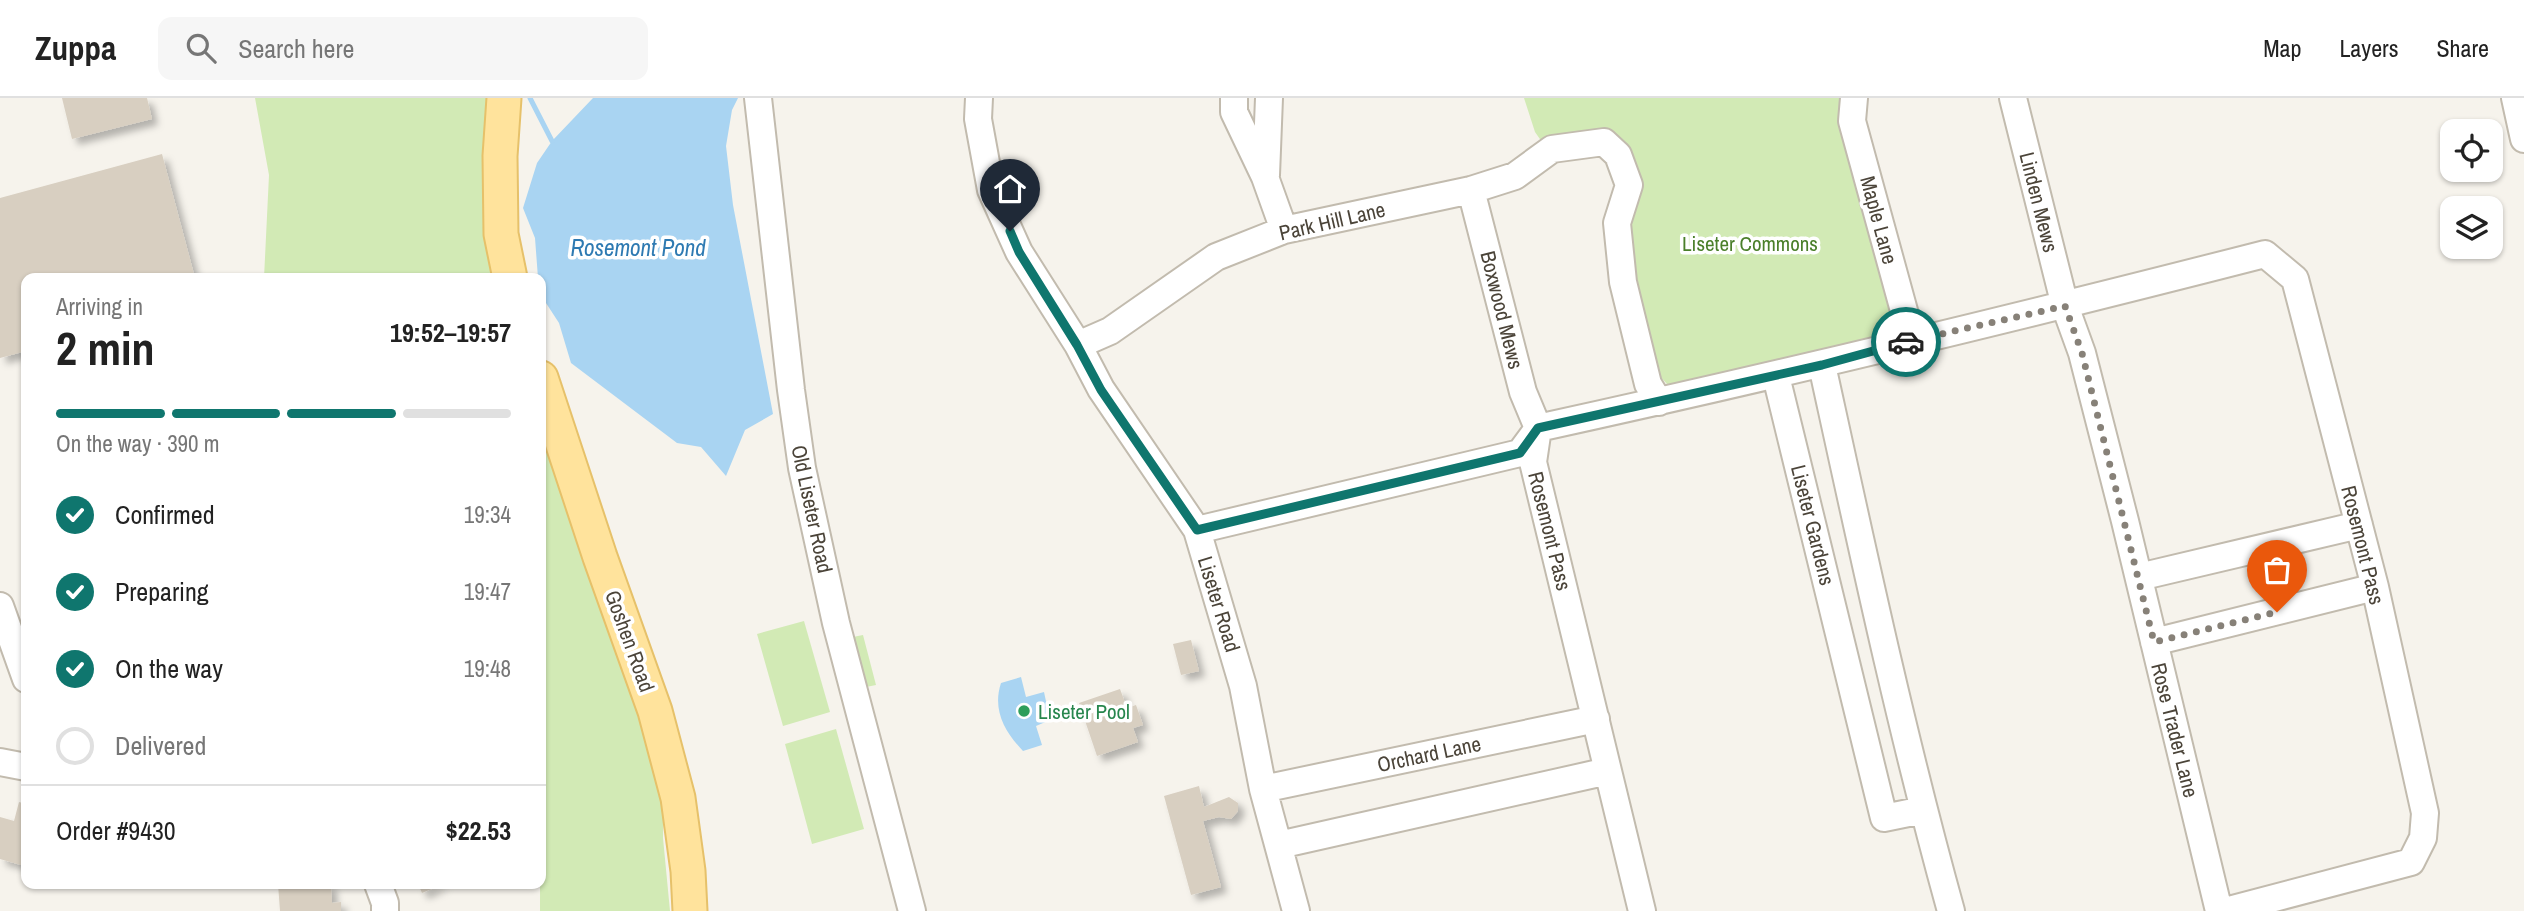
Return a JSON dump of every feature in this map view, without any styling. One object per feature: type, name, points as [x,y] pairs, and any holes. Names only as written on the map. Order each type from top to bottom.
[{"type":"main road","points":[[504,98],[500,156],[501,234],[509,273]]},
{"type":"main road","name":"Goshen Road","points":[[546,393],[655,711],[678,798],[688,871],[690,911]]},
{"type":"street","name":"Old Liseter Road","points":[[758,98],[802,468],[836,623],[912,911]]},
{"type":"street","name":"Liseter Road","points":[[979,98],[978,119],[991,190],[1019,252],[1077,345],[1101,390],[1197,530],[1243,685],[1263,789],[1296,911]]},
{"type":"street","points":[[1234,98],[1234,112],[1265,177],[1284,230]]},
{"type":"street","points":[[1265,177],[1269,98]]},
{"type":"street","name":"Maple Lane","points":[[1854,98],[1852,121],[1912,340]]},
{"type":"street","name":"Linden Mews","points":[[2014,98],[2065,306]]},
{"type":"street","points":[[2515,98],[2524,139]]},
{"type":"street","name":"Park Hill Lane","points":[[1077,345],[1110,331],[1216,257],[1284,230],[1471,190],[1515,176],[1552,149],[1604,142],[1618,155],[1629,185],[1617,223],[1623,282],[1648,384],[1659,402]]},
{"type":"street","name":"Boxwood Mews","points":[[1471,190],[1523,392],[1538,428]]},
{"type":"street","name":"Rosemont Pass","points":[[2065,306],[2265,254],[2295,279],[2375,587],[2425,813],[2423,838],[2411,862],[2225,911]]},
{"type":"street","points":[[1197,530],[1520,453],[1538,428],[1776,376],[1912,340],[2065,306]]},
{"type":"street","name":"Rose Trader Lane","points":[[2065,306],[2082,353],[2219,911]]},
{"type":"street","name":"Liseter Gardens","points":[[1822,365],[1887,660],[1923,810],[1951,911]]},
{"type":"street","name":"Liseter Gardens","points":[[1776,376],[1884,818],[1923,810]]},
{"type":"street","name":"Rosemont Pass","points":[[1538,428],[1533,462],[1643,911]]},
{"type":"street","points":[[2139,577],[2359,525]]},
{"type":"street","points":[[2154,642],[2375,587]]},
{"type":"street","points":[[0,606],[21,664]]},
{"type":"street","points":[[1850,673],[1887,660]]},
{"type":"street","name":"Orchard Lane","points":[[1263,789],[1596,719]]},
{"type":"street","points":[[0,762],[21,765]]},
{"type":"street","points":[[1279,845],[1608,771]]},
{"type":"street","points":[[380,889],[385,911]]},
{"type":"green space","points":[[255,98],[494,98],[485,217],[491,273],[264,273],[269,175]]},
{"type":"green space","name":"Liseter Commons","points":[[1524,98],[1846,98],[1894,322],[1888,332],[1879,340],[1679,387],[1667,384],[1657,373],[1628,251],[1629,156],[1542,142],[1535,132]]},
{"type":"green space","points":[[546,439],[664,767],[663,838],[670,911],[540,911],[540,889],[546,889]]},
{"type":"green space","points":[[804,621],[830,712],[783,726],[757,634]]},
{"type":"green space","points":[[863,635],[876,685],[866,687],[853,637]]},
{"type":"green space","points":[[836,729],[864,829],[812,844],[785,744]]},
{"type":"water","name":"Rosemont Pond","points":[[593,98],[738,98],[732,110],[726,146],[733,205],[773,414],[745,430],[726,476],[701,447],[677,443],[571,363],[559,323],[546,303],[546,273],[538,273],[535,238],[523,208],[537,163],[552,141]]},
{"type":"water","name":"Liseter Pool","points":[[1021,677],[1026,697],[1044,692],[1050,720],[1036,726],[1042,745],[1023,751],[1006,728],[998,702],[1001,683]]},
{"type":"building","points":[[62,98],[147,98],[152,119],[72,139]]},
{"type":"building","points":[[162,154],[194,273],[21,273],[21,352],[0,358],[0,198]]},
{"type":"building","points":[[1191,640],[1199,671],[1181,675],[1173,644]]},
{"type":"building","points":[[1120,689],[1127,708],[1136,705],[1143,725],[1133,728],[1138,742],[1097,756],[1079,703]]},
{"type":"building","points":[[1199,786],[1204,807],[1229,797],[1238,803],[1238,811],[1231,819],[1219,817],[1203,821],[1221,887],[1191,895],[1164,796]]},
{"type":"building","points":[[21,803],[21,865],[0,859],[0,817],[14,821]]},
{"type":"building","points":[[278,889],[331,889],[332,903],[341,902],[341,911],[280,911]]},
{"type":"waterway","points":[[530,98],[552,141]]},
{"type":"way so far","points":[[1906,342],[2065,306],[2082,353],[2154,642],[2277,612]]},
{"type":"place","name":"Liseter Pool","points":[[1024,711]]},
{"type":"route","points":[[1010,231],[1019,252],[1077,345],[1101,390],[1197,530],[1520,453],[1538,428],[1822,365],[1906,342]]}]
